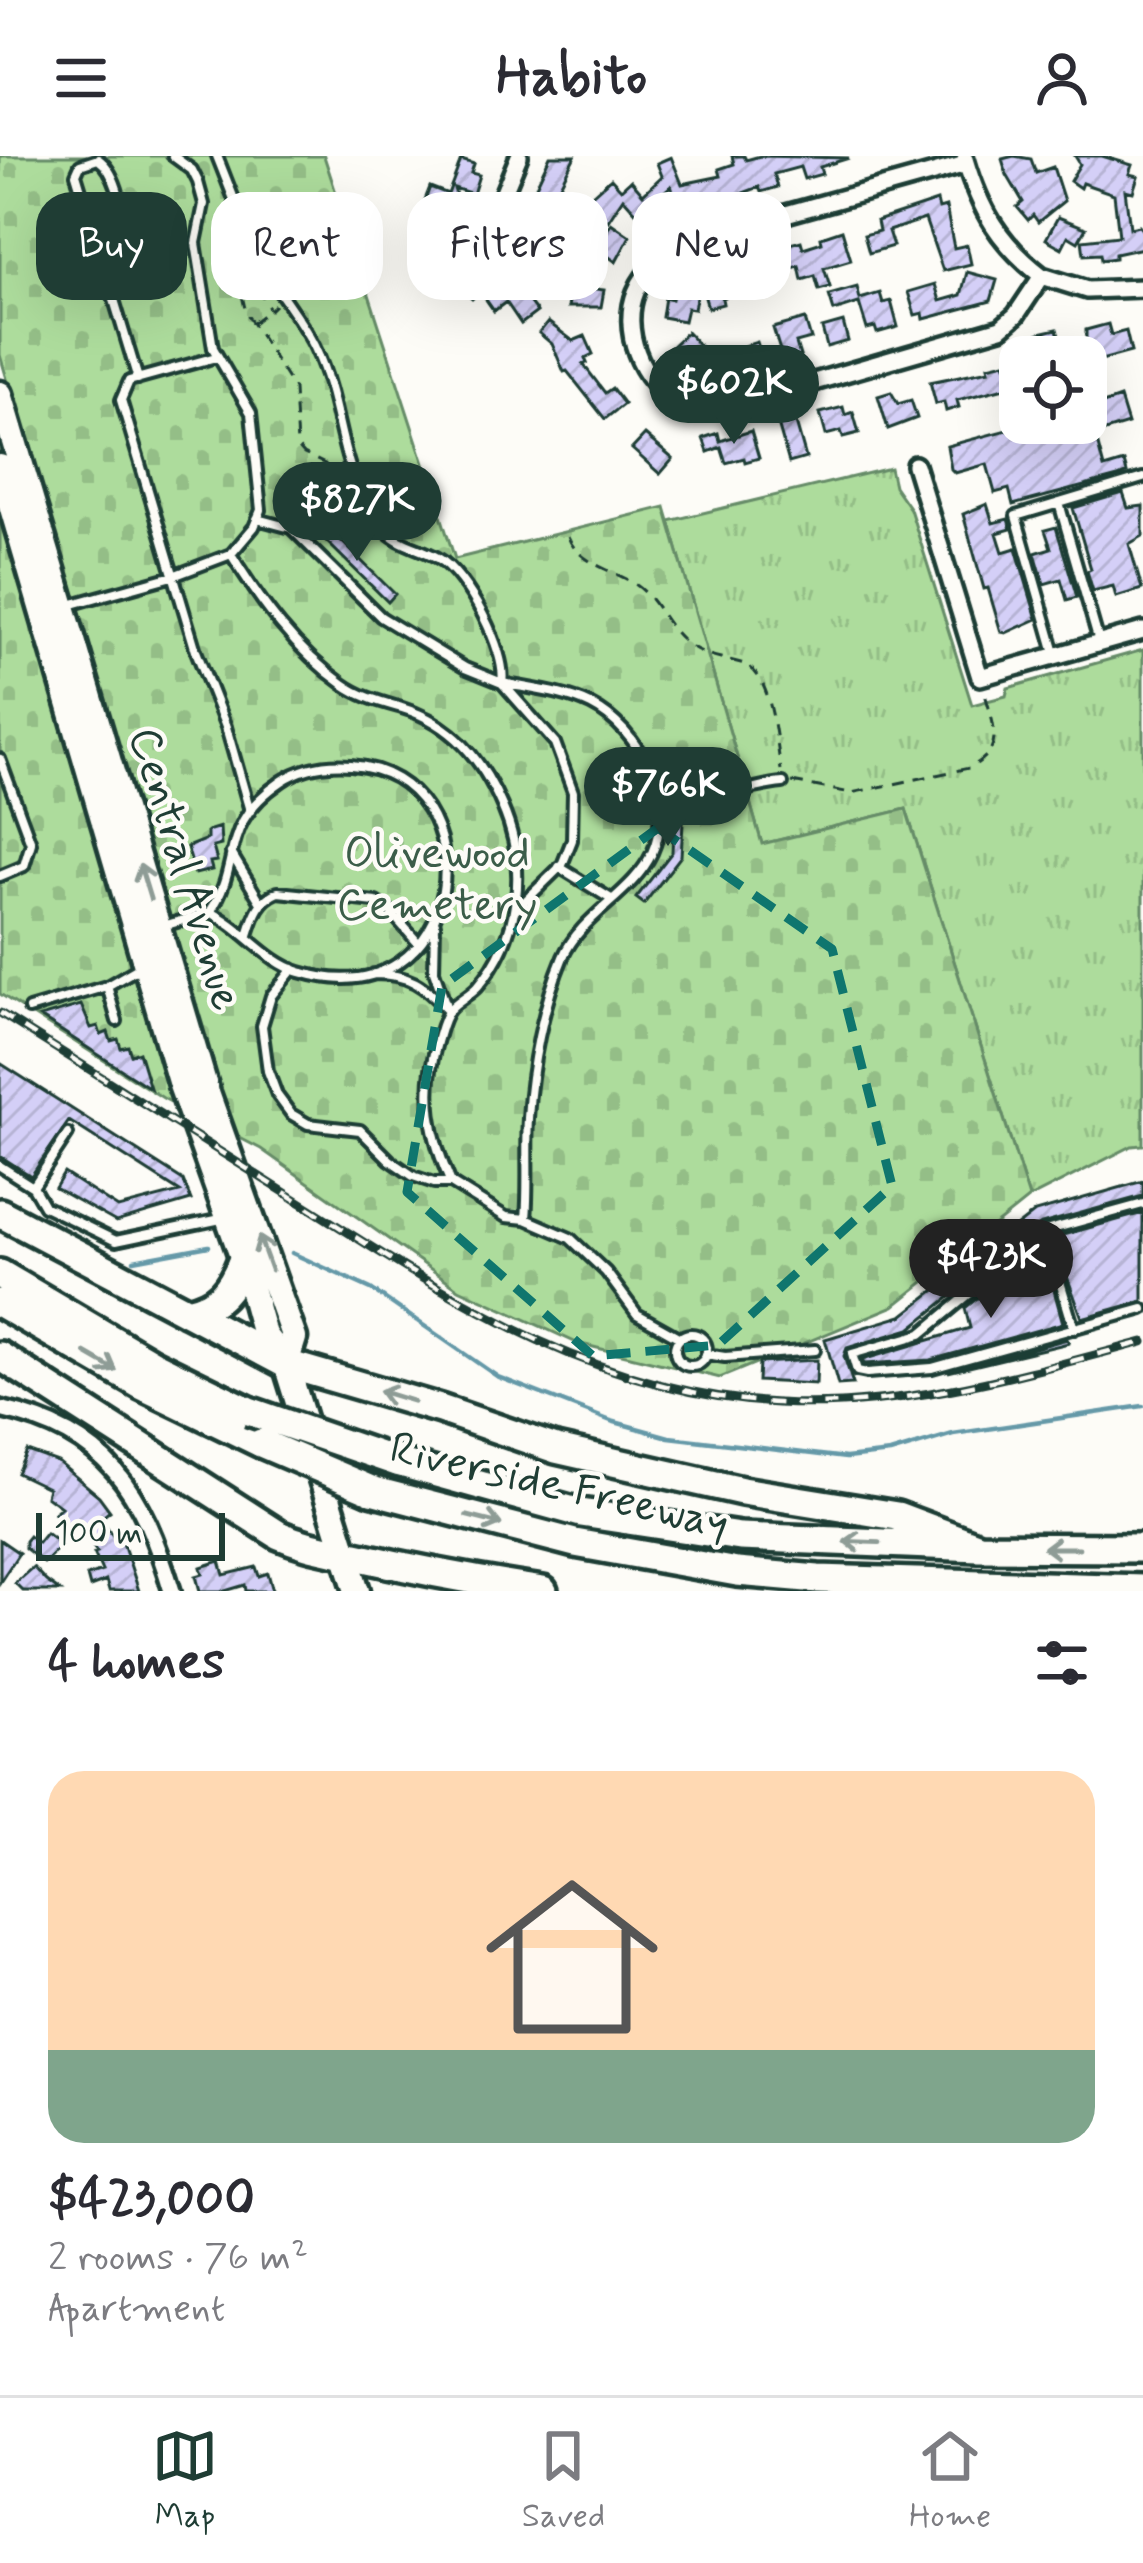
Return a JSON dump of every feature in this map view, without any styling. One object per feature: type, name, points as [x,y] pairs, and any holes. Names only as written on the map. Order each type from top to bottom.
[{"type":"highway","points":[[0,1213],[286,1364],[556,1449],[742,1491],[897,1516],[980,1547]]},
{"type":"highway","points":[[187,1312],[219,1300],[233,1284],[243,1259]]},
{"type":"highway","name":"Riverside Freeway","points":[[0,1274],[152,1364],[249,1411],[397,1462],[581,1513],[718,1534],[980,1547],[1143,1548]]},
{"type":"highway","name":"Riverside Freeway","points":[[0,1304],[141,1385],[371,1490],[575,1543],[737,1572],[818,1579],[1143,1588]]},
{"type":"highway","points":[[0,1356],[116,1434],[279,1535],[312,1550],[544,1591]]},
{"type":"highway","points":[[396,1591],[407,1581],[428,1574]]},
{"type":"highway","points":[[1130,1591],[1143,1588]]},
{"type":"main road","name":"Central Avenue","points":[[0,394],[145,964],[181,1085],[243,1259],[264,1335],[286,1364],[357,1591]]},
{"type":"main road","name":"Central Avenue","points":[[0,466],[53,609],[158,927],[207,1093],[289,1321],[293,1337],[286,1364]]},
{"type":"street","points":[[504,192],[519,156]]},
{"type":"street","points":[[1042,276],[1016,315],[1001,328],[731,406],[708,407],[673,398],[649,376],[633,343],[635,293],[662,257],[689,242],[965,160],[991,226],[1003,243],[1042,276],[1087,290],[1143,288]]},
{"type":"street","points":[[915,465],[980,677],[1143,631]]},
{"type":"street","points":[[0,1408],[54,1425],[87,1444],[120,1474],[149,1522],[172,1591]]},
{"type":"lane","points":[[53,609],[173,576],[231,554],[257,519],[261,492],[253,457],[255,430],[251,413],[216,357],[196,243],[204,204],[192,170],[173,156]]},
{"type":"lane","points":[[217,156],[231,192]]},
{"type":"lane","points":[[98,159],[110,172],[123,214],[120,224],[95,237],[76,174],[80,165],[98,159]]},
{"type":"lane","points":[[114,300],[138,379]]},
{"type":"lane","points":[[285,300],[316,350],[328,381],[345,460],[375,517],[398,542],[453,568],[497,646],[502,683],[555,743],[568,771],[575,816],[572,840],[560,867],[515,911]]},
{"type":"lane","points":[[216,357],[138,379],[123,389],[122,400],[196,651],[226,727],[250,811]]},
{"type":"lane","points":[[1056,656],[1016,516],[1143,478]]},
{"type":"lane","points":[[1059,503],[1099,644]]},
{"type":"lane","points":[[257,519],[291,528],[381,617],[465,668],[502,683],[575,698],[597,708],[615,722],[643,758],[658,799],[652,852],[640,871],[578,933],[564,955],[550,998],[528,1117],[526,1219]]},
{"type":"lane","points":[[231,554],[271,616],[326,670],[371,700],[433,720],[469,750],[493,786],[512,837],[518,862],[515,911],[489,971],[448,1010],[432,1059],[429,1102],[436,1148],[451,1183]]},
{"type":"lane","points":[[643,758],[715,792],[783,782]]},
{"type":"lane","points":[[0,759],[31,843],[24,866],[0,876]]},
{"type":"lane","points":[[158,927],[210,912],[221,895],[239,822],[280,782],[320,765],[367,766],[410,788],[427,811],[444,854],[447,878],[435,922],[434,971],[448,1010]]},
{"type":"lane","points":[[230,849],[262,903]]},
{"type":"lane","points":[[560,867],[610,898]]},
{"type":"lane","points":[[248,935],[262,903],[278,892],[376,902],[419,944]]},
{"type":"lane","points":[[210,912],[293,969],[347,979],[386,968],[419,944],[435,922]]},
{"type":"lane","points":[[28,1009],[107,986],[145,964]]},
{"type":"lane","points":[[293,969],[271,996],[262,1026],[262,1048],[278,1095],[291,1114],[308,1124],[360,1130],[413,1176],[451,1183],[506,1216],[526,1219],[587,1250],[637,1314],[680,1338],[698,1336],[706,1354]]},
{"type":"lane","points":[[367,975],[406,976],[448,1010]]},
{"type":"lane","points":[[107,986],[117,1021]]},
{"type":"lane","points":[[34,1187],[68,1135]]},
{"type":"lane","points":[[0,1166],[34,1187],[44,1206],[99,1236],[116,1240],[228,1217]]},
{"type":"lane","points":[[1143,1204],[1046,1231],[921,1334],[852,1354],[857,1370],[867,1373],[932,1368],[1143,1310]]},
{"type":"lane","points":[[1046,1231],[1074,1329]]},
{"type":"lane","points":[[680,1338],[675,1353],[680,1363],[696,1366],[706,1354]]},
{"type":"lane","points":[[706,1354],[749,1356],[760,1351],[815,1349]]},
{"type":"path","points":[[270,310],[236,250],[232,251],[246,313],[294,389],[297,446],[325,464],[354,509],[375,517]]},
{"type":"path","points":[[253,323],[282,300]]},
{"type":"path","points":[[568,537],[578,553],[642,589],[682,639],[700,652],[721,661],[745,663],[758,673],[783,782],[851,793],[968,768],[985,760],[994,747],[994,728],[980,677]]},
{"type":"highlighted area","points":[[658,828],[832,949],[892,1186],[718,1345],[593,1356],[407,1192],[442,986]]},
{"type":"green space","name":"Olivewood Cemetery","points":[[0,156],[324,156],[336,192],[211,192],[211,300],[371,300],[455,559],[665,507],[762,844],[906,809],[1029,1198],[894,1306],[720,1378],[577,1343],[459,1289],[261,1149],[163,1098],[0,994],[0,393],[10,389],[0,355]]},
{"type":"green space","points":[[890,468],[894,486],[910,509],[972,705],[1006,696],[1008,688],[1143,650],[1143,1145],[1132,1146],[1029,1198],[906,809],[762,844],[669,521]]},
{"type":"building","points":[[550,156],[575,156],[560,185],[578,192],[533,192]]},
{"type":"building","points":[[732,156],[746,160],[760,156],[849,158],[820,167],[822,174],[804,179],[800,167],[774,174],[778,187],[761,192],[759,187],[746,192],[673,192],[671,186],[664,192],[645,192],[662,176],[657,163],[671,157],[682,184],[721,176],[719,169],[734,164]]},
{"type":"building","points":[[1075,156],[1102,156],[1132,165],[1129,174],[1138,176],[1133,192],[1125,190],[1130,228],[1139,226],[1143,231],[1143,248],[1101,260],[1100,254],[1084,255],[1082,240],[1119,236],[1114,194],[1082,183],[1080,188],[1070,181],[1080,164]]},
{"type":"building","points":[[1002,159],[1031,159],[1036,173],[1053,167],[1064,201],[1038,222],[1033,215],[1028,220],[1017,207],[1023,202]]},
{"type":"building","points":[[461,160],[474,164],[471,173],[479,175],[474,192],[454,188],[455,192],[449,192]]},
{"type":"building","points":[[611,178],[621,189],[631,180],[641,192],[632,192],[632,208],[623,198],[608,221],[608,192],[595,192]]},
{"type":"building","points":[[937,201],[939,209],[946,207],[954,248],[967,245],[971,264],[943,271],[925,219],[888,231],[893,246],[869,253],[864,235],[879,231],[877,221]]},
{"type":"building","points":[[1058,217],[1086,228],[1078,242],[1068,236],[1062,248],[1046,239]]},
{"type":"building","points":[[611,223],[630,236],[616,262],[608,256]]},
{"type":"building","points":[[842,230],[851,260],[824,268],[830,287],[819,290],[815,276],[802,280],[799,266],[791,268],[791,244],[801,241],[803,248],[822,242],[821,237]]},
{"type":"building","points":[[967,272],[997,280],[991,301],[924,319],[923,313],[915,315],[908,292],[935,284],[940,301],[961,295]]},
{"type":"building","points":[[857,287],[860,299],[880,293],[883,303],[891,301],[898,327],[877,333],[875,327],[867,329],[859,303],[834,311],[829,295]]},
{"type":"building","points":[[486,300],[528,300],[537,312],[521,324],[506,302],[494,311]]},
{"type":"building","points":[[570,300],[602,300],[601,307],[568,307]]},
{"type":"building","points":[[665,300],[696,300],[694,309],[687,308],[684,321],[662,317]]},
{"type":"building","points":[[706,300],[722,300],[723,304],[708,308]]},
{"type":"building","points":[[805,319],[811,339],[796,343],[800,356],[783,360],[773,328]]},
{"type":"building","points":[[548,322],[573,341],[585,336],[593,354],[583,364],[605,393],[612,388],[624,404],[605,419],[564,372],[552,344],[539,333]]},
{"type":"building","points":[[843,322],[848,341],[827,347],[822,328]]},
{"type":"building","points":[[1108,324],[1111,335],[1126,331],[1131,352],[1107,358],[1107,336],[1086,336],[1086,330]]},
{"type":"building","points":[[1057,329],[1059,336],[1040,336]]},
{"type":"building","points":[[687,332],[707,354],[690,370],[667,351]]},
{"type":"building","points":[[757,342],[763,361],[716,376],[712,362]]},
{"type":"building","points":[[999,363],[999,389],[957,400],[959,407],[946,411],[944,402],[936,404],[930,382],[989,370],[988,366]]},
{"type":"building","points":[[891,392],[898,404],[911,400],[917,418],[888,429],[878,396]]},
{"type":"building","points":[[1120,398],[1128,424],[1107,430],[1107,403]]},
{"type":"building","points":[[843,407],[845,415],[853,412],[859,433],[826,435],[820,413]]},
{"type":"building","points":[[795,419],[806,458],[789,463],[778,424]]},
{"type":"building","points":[[751,431],[759,458],[745,462],[744,458],[726,463],[721,447],[708,452],[703,438],[718,433],[720,441]]},
{"type":"building","points":[[999,432],[999,444],[1098,444],[1104,468],[1124,462],[1127,473],[1013,505],[1009,489],[995,493],[987,464],[955,473],[947,446]]},
{"type":"building","points":[[645,435],[673,459],[660,474],[632,449]]},
{"type":"building","points":[[1123,493],[1128,508],[1143,506],[1143,536],[1129,544],[1142,589],[1116,597],[1113,586],[1093,591],[1073,508]]},
{"type":"building","points":[[987,504],[993,523],[1008,519],[1011,529],[997,533],[1003,552],[1016,548],[1037,619],[1006,633],[1001,632],[988,588],[984,589],[963,514]]},
{"type":"building","points":[[297,505],[323,530],[316,538],[290,512]]},
{"type":"building","points":[[327,527],[395,594],[388,602],[319,534]]},
{"type":"building","points":[[1056,527],[1077,597],[1067,600],[1061,579],[1044,584],[1035,553],[1051,548],[1045,530]]},
{"type":"building","points":[[675,790],[685,791],[681,856],[644,904],[636,898],[672,852]]},
{"type":"building","points":[[220,827],[221,845],[213,847],[217,861],[210,862],[212,870],[195,874],[187,847]]},
{"type":"building","points":[[81,1005],[91,1028],[98,1026],[101,1035],[108,1032],[121,1048],[128,1046],[131,1055],[139,1052],[150,1088],[40,1017]]},
{"type":"building","points":[[0,1063],[183,1180],[191,1200],[116,1222],[55,1188],[64,1173],[118,1208],[180,1192],[69,1121],[31,1176],[0,1156]]},
{"type":"building","points":[[1143,1181],[1143,1196],[1041,1224],[910,1329],[847,1348],[844,1356],[853,1384],[838,1385],[825,1339],[902,1316],[1035,1212]]},
{"type":"building","points":[[1143,1213],[1143,1301],[1082,1318],[1064,1268],[1068,1266],[1059,1236]]},
{"type":"building","points":[[1049,1272],[1063,1323],[931,1360],[864,1364],[862,1360],[970,1328],[965,1308],[987,1290]]},
{"type":"building","points":[[1067,1339],[1069,1343],[948,1372]]},
{"type":"building","points":[[817,1360],[816,1384],[758,1381],[759,1363]]},
{"type":"building","points":[[27,1451],[58,1462],[99,1496],[110,1511],[101,1518],[113,1536],[120,1534],[139,1591],[109,1591],[106,1581],[90,1587],[87,1576],[102,1571],[97,1552],[80,1529],[69,1530],[54,1513],[61,1507],[46,1496],[48,1488],[17,1473]]},
{"type":"building","points":[[46,1533],[61,1545],[44,1563],[25,1548],[25,1541],[29,1536],[38,1543]]},
{"type":"building","points":[[0,1540],[19,1553],[0,1582]]},
{"type":"building","points":[[220,1561],[224,1575],[256,1567],[259,1576],[268,1573],[273,1591],[246,1591],[245,1585],[200,1591],[196,1576],[203,1574],[201,1567]]},
{"type":"building","points":[[33,1567],[60,1591],[23,1591],[15,1583]]},
{"type":"waterway","points":[[134,1260],[209,1246]]},
{"type":"waterway","points":[[292,1253],[371,1289],[498,1377],[611,1421],[669,1437],[846,1458],[890,1453],[953,1434],[1143,1406]]},
{"type":"railway","points":[[0,1013],[464,1302],[581,1359],[643,1380],[709,1395],[778,1403],[871,1401],[962,1387],[1143,1342]]}]
